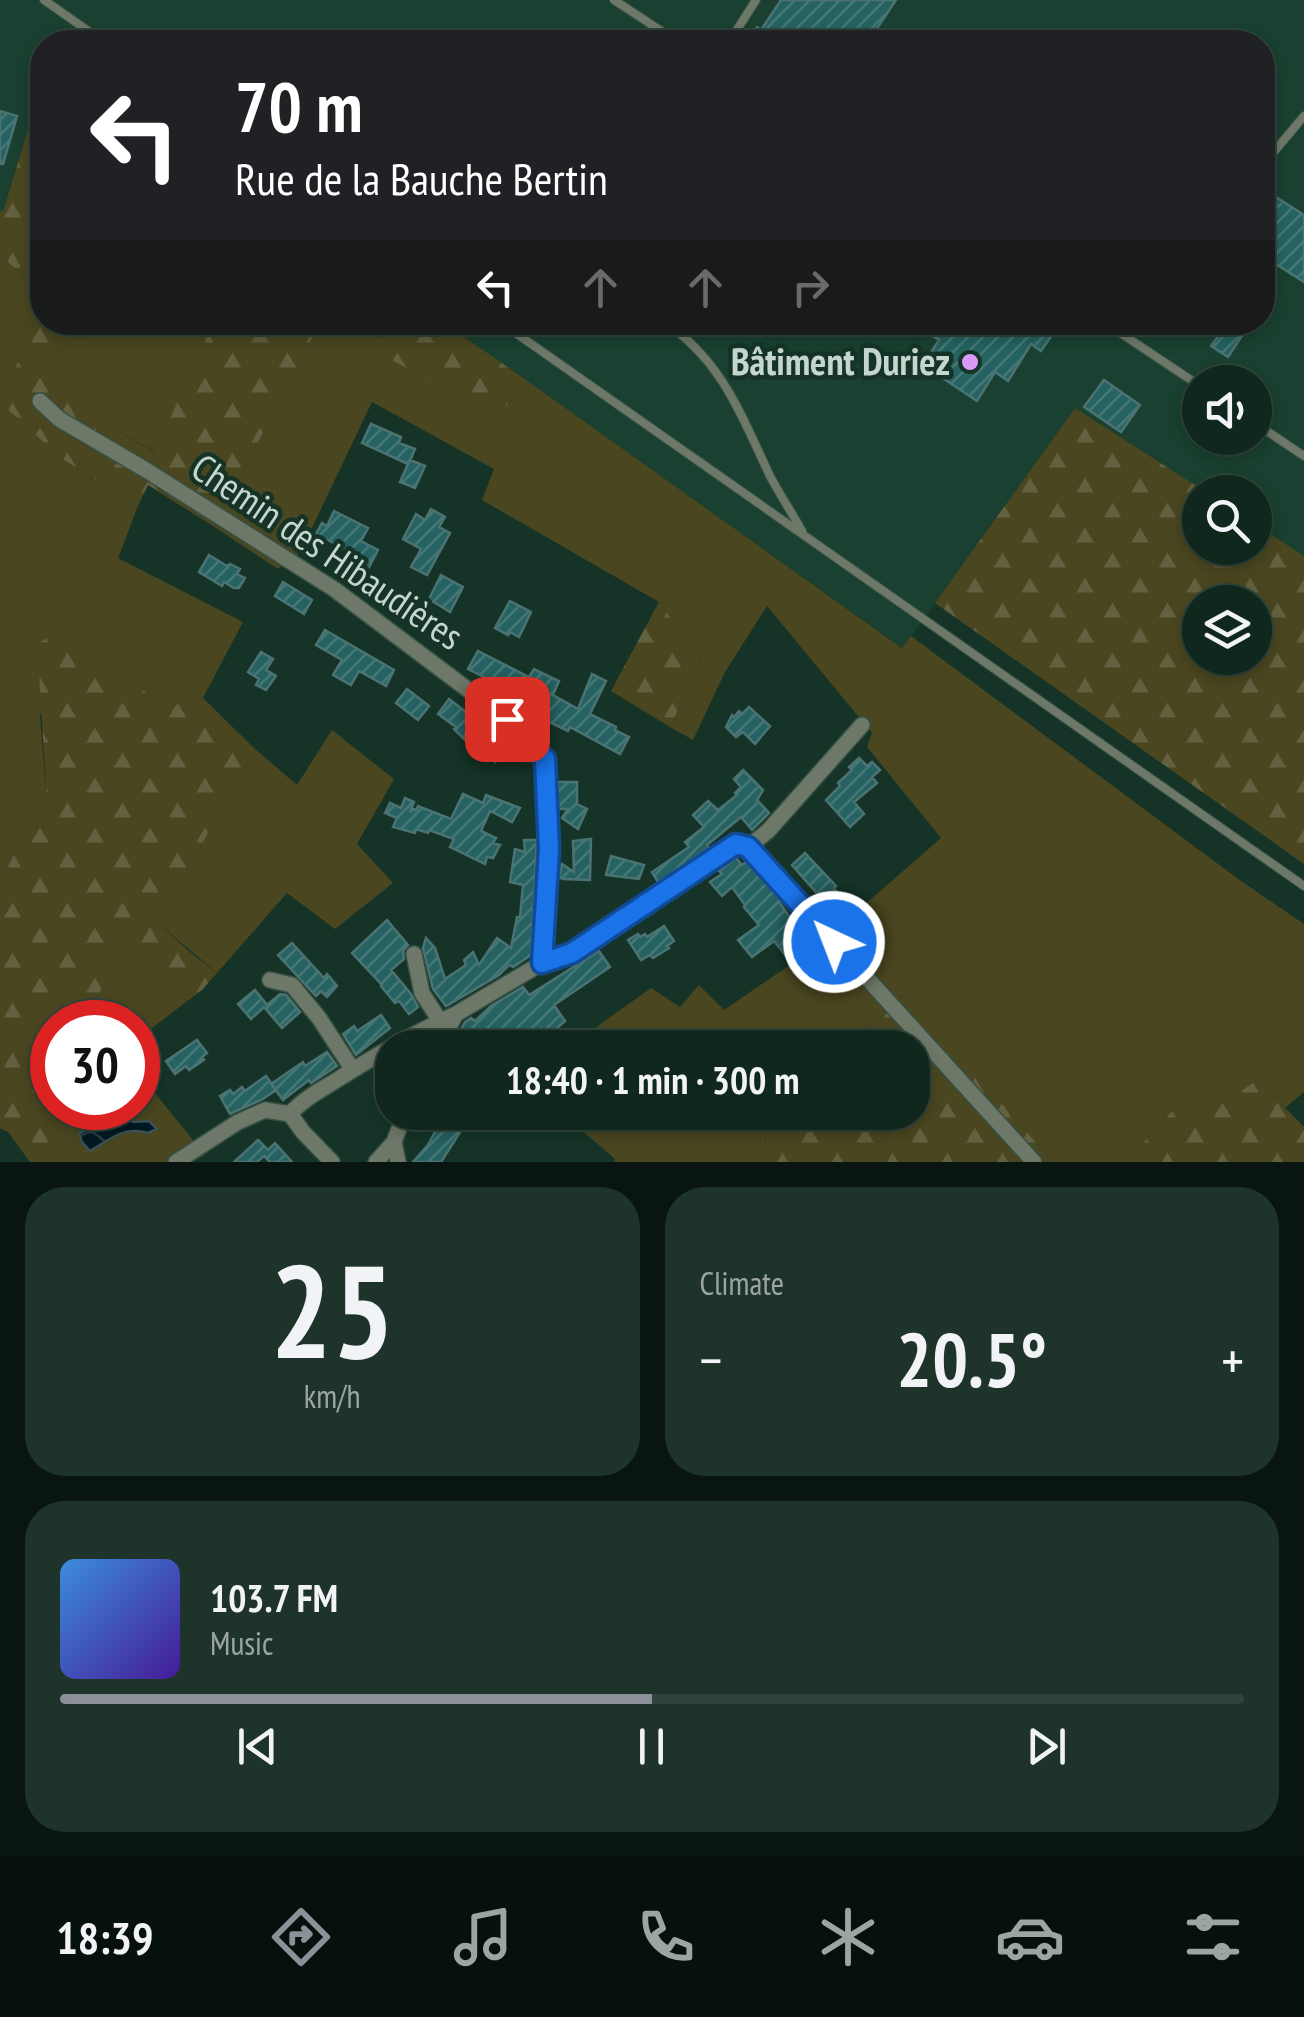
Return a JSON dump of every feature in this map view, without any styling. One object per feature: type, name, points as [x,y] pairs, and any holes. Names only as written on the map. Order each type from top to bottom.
[{"type":"street","name":"Chemin des Hibaudières","points":[[40,401],[58,419],[334,589],[507,719],[545,759],[549,849],[542,963]]},
{"type":"street","points":[[748,847],[768,831],[862,726]]},
{"type":"street","points":[[290,1114],[299,1103],[412,1034],[456,1014],[542,963],[572,953],[736,844],[748,847],[1034,1162]]},
{"type":"street","points":[[414,954],[422,993],[440,1022]]},
{"type":"street","points":[[270,980],[292,985],[319,1018],[352,1070]]},
{"type":"street","points":[[448,1030],[456,1014]]},
{"type":"street","points":[[176,1162],[238,1122],[265,1110],[290,1114],[332,1162]]},
{"type":"street","points":[[376,1162],[394,1142],[398,1130]]},
{"type":"street","points":[[394,1142],[398,1162]]},
{"type":"lane","points":[[44,0],[87,30]]},
{"type":"lane","points":[[614,0],[660,30]]},
{"type":"lane","points":[[737,30],[756,0]]},
{"type":"lane","points":[[1275,151],[1304,116]]},
{"type":"lane","points":[[519,335],[1304,886]]},
{"type":"lane","points":[[680,335],[720,376],[804,535]]},
{"type":"lane","points":[[1124,335],[1182,374]]},
{"type":"lane","points":[[1272,434],[1304,456]]},
{"type":"shaded area","points":[[0,0],[1304,0],[1304,556],[1272,535],[1272,475],[1182,477],[1075,408],[903,648],[461,335],[1275,335],[1275,30],[30,30],[30,122],[2,212]]},
{"type":"green space","points":[[30,122],[30,282],[0,255],[3,211]]},
{"type":"green space","points":[[0,255],[30,282],[30,333],[2,403],[62,459],[138,506],[118,558],[243,622],[203,698],[166,707],[97,656],[72,623],[40,716],[47,802],[24,834],[0,882]]},
{"type":"green space","points":[[30,332],[63,335],[52,384],[112,428],[155,452],[208,335],[314,335],[216,528],[148,485],[138,506],[62,459],[1,403]]},
{"type":"green space","points":[[63,335],[208,335],[156,452],[112,428],[51,384]]},
{"type":"green space","points":[[314,335],[379,335],[494,419],[529,382],[902,648],[911,636],[1304,924],[1304,1092],[1285,1108],[1257,1080],[1198,1121],[1181,1101],[1126,1162],[1053,1162],[905,993],[867,1030],[592,1030],[651,988],[680,1007],[699,985],[724,1010],[816,947],[941,838],[867,747],[872,733],[767,606],[725,672],[693,740],[670,727],[702,660],[659,602],[482,500],[494,469],[372,402],[300,553],[278,569],[216,528]]},
{"type":"green space","points":[[375,335],[461,335],[529,382],[494,419],[382,354]]},
{"type":"green space","points":[[1075,408],[1182,477],[1182,565],[1272,565],[1272,535],[1304,556],[1304,864],[935,603]]},
{"type":"green space","points":[[659,602],[702,660],[670,727],[611,691]]},
{"type":"green space","points":[[72,623],[97,656],[166,707],[203,698],[255,749],[158,923],[217,973],[202,990],[186,1002],[169,974],[123,950],[95,1000],[30,1000],[30,1130],[47,1130],[58,1162],[30,1162],[8,1132],[0,1128],[0,882],[24,834],[47,802],[37,644]]},
{"type":"green space","points":[[332,730],[394,779],[357,844],[393,883],[335,929],[287,893],[217,973],[158,923],[255,749],[297,785]]},
{"type":"green space","points":[[123,949],[169,974],[186,1002],[160,1022],[160,1000],[95,1000]]},
{"type":"green space","points":[[905,993],[1053,1162],[745,1162],[772,1130],[930,1130],[930,1030],[867,1030]]},
{"type":"green space","points":[[1257,1080],[1304,1127],[1304,1162],[1126,1162],[1181,1101],[1198,1120]]},
{"type":"green space","points":[[160,1099],[205,1155],[191,1162],[58,1162],[47,1130],[160,1130]]},
{"type":"green space","points":[[582,1130],[772,1130],[745,1162],[614,1162]]},
{"type":"water","points":[[85,1130],[155,1130],[124,1132],[90,1151],[79,1134]]},
{"type":"building","points":[[781,0],[896,0],[876,30],[761,30]]},
{"type":"building","points":[[0,111],[17,116],[3,164],[0,164]]},
{"type":"building","points":[[1275,196],[1304,215],[1304,282],[1275,263]]},
{"type":"building","name":"Bâtiment Duriez","points":[[931,335],[1052,335],[1041,351],[1031,344],[1008,381],[995,372],[977,401],[923,365],[939,340]]},
{"type":"building","points":[[1219,335],[1242,335],[1228,357],[1211,346]]},
{"type":"building","points":[[1104,380],[1140,405],[1121,432],[1084,407]]},
{"type":"building","points":[[371,424],[401,437],[399,443],[415,449],[410,460],[425,466],[415,488],[400,482],[408,464],[362,443]]},
{"type":"building","points":[[431,509],[445,517],[439,527],[450,533],[427,575],[411,567],[421,549],[403,539],[416,514],[425,520]]},
{"type":"building","points":[[334,511],[368,528],[361,541],[378,550],[363,579],[339,565],[347,550],[316,534],[322,523],[327,526]]},
{"type":"building","points":[[209,555],[240,569],[237,574],[245,578],[239,588],[224,582],[222,586],[199,572]]},
{"type":"building","points":[[441,575],[463,587],[450,612],[429,599]]},
{"type":"building","points":[[283,582],[312,600],[304,614],[275,596]]},
{"type":"building","points":[[510,601],[531,612],[519,637],[495,628]]},
{"type":"building","points":[[325,630],[394,670],[386,686],[359,671],[351,685],[333,675],[342,660],[316,645]]},
{"type":"building","points":[[478,651],[529,677],[534,669],[559,681],[553,695],[578,709],[592,674],[606,681],[590,714],[629,737],[620,754],[570,727],[568,731],[541,718],[550,702],[523,689],[519,698],[468,669]]},
{"type":"building","points":[[261,652],[273,659],[266,670],[276,676],[266,690],[256,685],[259,679],[248,672]]},
{"type":"building","points":[[407,689],[429,706],[418,720],[396,703]]},
{"type":"building","points":[[449,699],[466,712],[469,709],[511,742],[495,762],[438,714]]},
{"type":"building","points":[[749,707],[770,726],[755,744],[743,732],[736,737],[726,727],[732,715],[739,711],[742,714]]},
{"type":"building","points":[[859,758],[880,770],[872,777],[877,783],[854,802],[864,814],[850,827],[826,800]]},
{"type":"building","points":[[743,770],[763,790],[757,800],[769,813],[752,830],[741,817],[707,845],[709,848],[658,882],[652,872],[689,847],[685,842],[704,827],[693,815],[708,801],[718,810],[737,795],[741,787],[734,779]]},
{"type":"building","points":[[558,782],[577,782],[577,804],[587,809],[578,829],[562,818],[568,809],[558,809]]},
{"type":"building","points":[[463,794],[483,803],[486,795],[520,808],[512,822],[490,811],[481,831],[496,838],[493,843],[500,845],[485,864],[450,847],[454,839],[429,830],[428,833],[416,829],[415,833],[393,827],[397,818],[385,813],[390,803],[401,808],[405,798],[414,802],[410,812],[418,806],[451,819]]},
{"type":"building","points":[[591,839],[590,880],[559,877],[562,864],[574,872],[573,841]]},
{"type":"building","points":[[524,840],[537,840],[531,955],[446,1006],[433,989],[423,948],[426,938],[435,948],[445,979],[466,965],[464,960],[473,952],[479,965],[497,938],[511,948],[520,917],[523,885],[510,882],[515,849],[525,852]]},
{"type":"building","points":[[805,853],[848,904],[836,915],[792,865]]},
{"type":"building","points":[[611,856],[644,865],[639,879],[606,875]]},
{"type":"building","points":[[736,858],[742,865],[746,862],[781,900],[797,927],[802,937],[795,943],[799,948],[787,957],[774,941],[752,957],[738,940],[759,925],[732,887],[722,896],[710,882]]},
{"type":"building","points":[[387,920],[408,945],[403,951],[404,959],[391,970],[418,1007],[409,1014],[352,953]]},
{"type":"building","points":[[664,926],[674,941],[653,958],[650,955],[641,960],[628,940],[638,934],[647,937]]},
{"type":"building","points":[[292,943],[324,978],[327,974],[337,986],[327,997],[321,991],[316,996],[278,955]]},
{"type":"building","points":[[599,951],[610,967],[554,1005],[565,1021],[555,1030],[461,1030],[465,1022],[471,1018],[475,1021],[523,987],[529,995]]},
{"type":"building","points":[[255,990],[267,1005],[280,994],[286,995],[300,1012],[282,1028],[264,1007],[251,1019],[238,1004]]},
{"type":"building","points":[[381,1015],[390,1028],[375,1030],[375,1040],[356,1055],[343,1034],[354,1026],[357,1031]]},
{"type":"building","points":[[197,1040],[207,1053],[202,1057],[204,1060],[175,1074],[166,1061]]},
{"type":"building","points":[[327,1052],[337,1066],[311,1083],[309,1080],[283,1100],[271,1084],[303,1062],[305,1066]]},
{"type":"building","points":[[266,1076],[276,1090],[230,1114],[220,1096],[230,1090],[233,1094],[242,1087],[245,1091]]},
{"type":"building","points":[[436,1130],[461,1130],[441,1162],[413,1162]]},
{"type":"building","points":[[258,1140],[268,1150],[275,1143],[292,1162],[270,1162],[264,1156],[257,1162],[234,1162]]},
{"type":"place","name":"Bâtiment Duriez","points":[[970,362]]},
{"type":"route","points":[[507,719],[545,759],[549,849],[542,963],[572,953],[736,844],[748,847],[834,942]]}]
